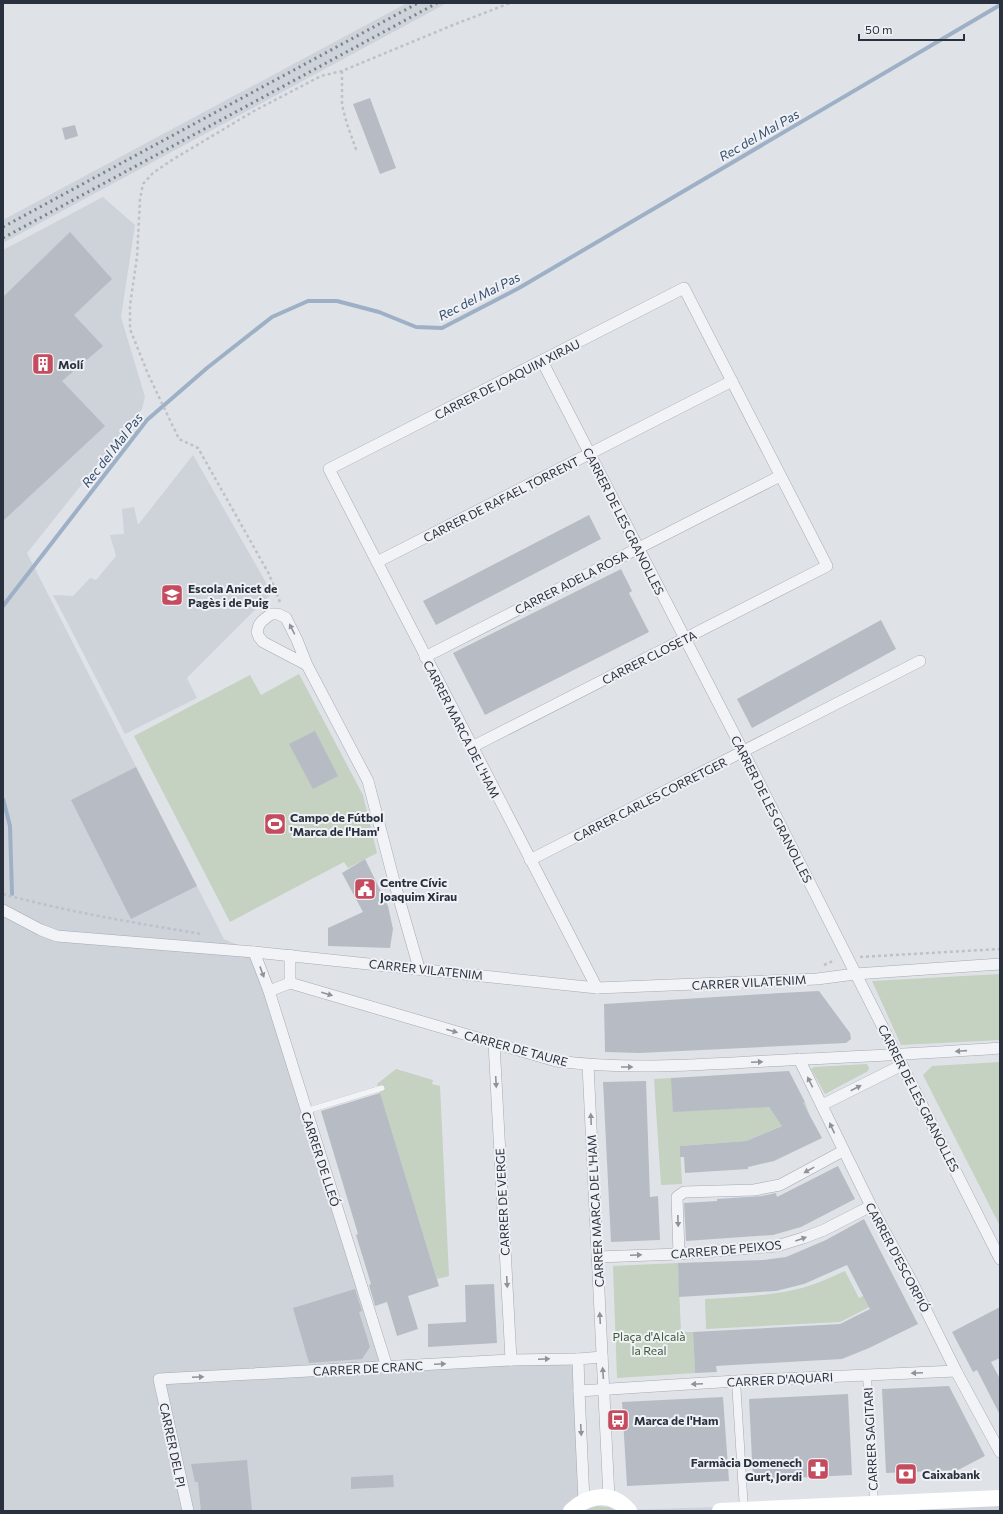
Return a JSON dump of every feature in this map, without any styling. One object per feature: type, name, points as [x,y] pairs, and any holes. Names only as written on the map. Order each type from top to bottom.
[{"type":"main road","points":[[570,1511],[584,1501],[602,1497],[609,1498],[630,1511]]},
{"type":"main road","points":[[720,1511],[1000,1498]]},
{"type":"street","name":"CARRER DE JOAQUIM XIRAU","points":[[329,469],[684,288],[732,381]]},
{"type":"street","name":"CARRER DE LES GRANOLLES","points":[[542,361],[743,751],[1000,1259]]},
{"type":"street","name":"CARRER DE RAFAEL TORRENT","points":[[377,562],[732,381]]},
{"type":"street","points":[[732,381],[780,476]]},
{"type":"street","name":"CARRER MARCA DE L'HAM","points":[[329,469],[597,988]]},
{"type":"street","name":"CARRER ADELA ROSA","points":[[425,657],[780,476]]},
{"type":"street","name":"CARRER CLOSETA","points":[[472,747],[827,566],[780,476]]},
{"type":"street","points":[[306,665],[263,642],[257,632],[259,625],[266,617],[271,614],[278,614],[286,618],[297,640],[306,665],[368,781],[395,885],[419,968]]},
{"type":"street","name":"CARRER CARLES CORRETGER","points":[[530,860],[920,661]]},
{"type":"street","name":"CARRER VILATENIM","points":[[3,910],[41,930],[57,936],[290,955],[597,988],[817,979],[855,974],[1000,964]]},
{"type":"street","name":"CARRER DE LLEÓ","points":[[254,952],[269,991],[387,1367]]},
{"type":"street","points":[[269,991],[290,983],[290,955]]},
{"type":"street","name":"CARRER DE TAURE","points":[[290,983],[556,1061],[588,1065],[656,1067],[799,1060],[899,1060],[1000,1048]]},
{"type":"street","name":"CARRER DE VERGE","points":[[494,1043],[511,1360]]},
{"type":"street","name":"CARRER D'ESCORPIÓ","points":[[799,1060],[871,1206],[911,1280],[956,1371],[1000,1452]]},
{"type":"street","points":[[822,1105],[899,1060]]},
{"type":"street","name":"CARRER MARCA DE L'HAM","points":[[588,1065],[609,1498]]},
{"type":"street","points":[[679,1254],[677,1197],[684,1192],[754,1190],[780,1185],[843,1151]]},
{"type":"street","name":"CARRER DE PEIXOS","points":[[597,1257],[679,1254],[777,1246],[824,1230],[871,1206]]},
{"type":"street","points":[[584,1501],[578,1359],[602,1357]]},
{"type":"street","name":"CARRER DE CRANC","points":[[159,1378],[511,1360],[578,1359]]},
{"type":"street","name":"CARRER D'AQUARI","points":[[604,1389],[736,1381],[956,1371]]},
{"type":"street","name":"CARRER SAGITARI","points":[[867,1375],[874,1503]]},
{"type":"street","name":"CARRER DEL PI","points":[[159,1378],[188,1511]]},
{"type":"street","points":[[736,1381],[744,1510]]},
{"type":"street","points":[[579,1391],[604,1389]]},
{"type":"lane","points":[[306,1111],[382,1088]]},
{"type":"path","points":[[286,618],[269,574],[198,448],[179,439],[140,356],[130,329],[130,305],[137,257],[140,199],[143,184],[153,173],[165,164],[254,111],[321,76],[342,71],[510,3]]},
{"type":"path","points":[[342,71],[342,105],[357,152]]},
{"type":"path","points":[[3,894],[29,901],[126,921],[208,935]]},
{"type":"path","points":[[823,965],[835,960],[847,958],[1000,949]]},
{"type":"shaded area","points":[[407,3],[447,3],[3,243],[3,220]]},
{"type":"shaded area","points":[[103,197],[135,225],[121,317],[145,397],[142,409],[27,553],[224,939],[254,952],[387,1366],[578,1358],[587,1511],[3,1511],[3,250]]},
{"type":"shaded area","name":"Escola Anicet de Pagès i de Puig","points":[[193,455],[272,593],[187,678],[197,698],[125,734],[53,595],[73,596],[90,578],[96,580],[116,556],[110,535],[124,534],[122,509],[134,507],[138,525]]},
{"type":"shaded area","points":[[1000,1498],[1000,1511],[622,1511],[625,1510]]},
{"type":"green space","name":"Campo de Fútbol 'Marca de l'Ham'","points":[[299,674],[363,795],[377,853],[348,868],[344,862],[230,922],[134,736],[250,675],[261,695]]},
{"type":"green space","points":[[1000,974],[1000,1040],[901,1045],[872,981]]},
{"type":"green space","points":[[1000,1062],[1000,1226],[923,1075],[932,1066]]},
{"type":"green space","points":[[867,1064],[869,1068],[868,1071],[825,1094],[811,1069],[814,1067]]},
{"type":"green space","points":[[396,1069],[433,1080],[432,1084],[440,1086],[449,1276],[437,1279],[377,1084]]},
{"type":"green space","points":[[671,1078],[769,1107],[776,1117],[805,1102],[809,1114],[746,1141],[680,1146],[682,1184],[661,1185],[654,1079]]},
{"type":"green space","name":"Plaça d'Alcalà la Real","points":[[678,1263],[681,1332],[693,1332],[695,1373],[617,1378],[613,1266]]},
{"type":"green space","points":[[845,1271],[859,1298],[895,1280],[901,1291],[840,1322],[706,1329],[705,1299],[754,1296],[790,1291],[813,1284]]},
{"type":"green space","points":[[597,1506],[609,1507],[616,1511],[585,1511]]},
{"type":"building","points":[[370,98],[396,168],[380,174],[353,104]]},
{"type":"building","points":[[75,125],[78,136],[65,140],[62,128]]},
{"type":"building","name":"Molí","points":[[70,232],[112,279],[74,315],[103,346],[62,381],[105,426],[3,521],[3,297]]},
{"type":"building","points":[[589,515],[601,539],[436,625],[423,601]]},
{"type":"building","points":[[621,569],[632,591],[629,593],[649,632],[485,715],[453,653]]},
{"type":"building","points":[[881,620],[896,649],[752,728],[737,699]]},
{"type":"building","points":[[315,731],[338,776],[313,789],[289,744]]},
{"type":"building","points":[[136,767],[197,886],[131,919],[71,800]]},
{"type":"building","name":"Centre Cívic Joaquim Xirau","points":[[365,859],[388,906],[393,929],[390,948],[328,946],[328,928],[363,912],[342,873]]},
{"type":"building","points":[[819,991],[850,1033],[851,1039],[846,1043],[640,1053],[605,1052],[604,1004]]},
{"type":"building","points":[[789,1071],[805,1102],[803,1103],[822,1138],[774,1161],[748,1167],[748,1169],[685,1173],[684,1157],[680,1157],[680,1146],[746,1141],[782,1126],[769,1107],[673,1112],[671,1078]]},
{"type":"building","points":[[646,1081],[650,1197],[658,1196],[660,1240],[611,1242],[603,1082]]},
{"type":"building","points":[[380,1093],[439,1286],[408,1296],[418,1329],[397,1336],[387,1302],[375,1306],[369,1285],[371,1284],[356,1235],[358,1234],[321,1111]]},
{"type":"building","points":[[838,1166],[855,1199],[801,1227],[773,1235],[686,1241],[684,1203],[717,1201],[717,1199],[762,1196],[776,1193],[777,1197]]},
{"type":"building","points":[[864,1219],[918,1324],[869,1348],[842,1359],[716,1366],[717,1372],[695,1373],[693,1332],[840,1324],[870,1309],[847,1265],[804,1284],[776,1291],[679,1297],[678,1263],[763,1260],[786,1257],[826,1240]]},
{"type":"building","points":[[494,1284],[497,1343],[428,1347],[428,1324],[466,1322],[465,1285]]},
{"type":"building","points":[[355,1289],[362,1311],[359,1312],[370,1347],[362,1359],[309,1363],[293,1308]]},
{"type":"building","points":[[1000,1307],[1000,1358],[991,1362],[1000,1379],[1000,1415],[977,1370],[973,1372],[952,1332]]},
{"type":"building","points":[[949,1386],[985,1456],[958,1470],[886,1473],[882,1389]]},
{"type":"building","points":[[848,1394],[852,1475],[753,1480],[749,1399]]},
{"type":"building","points":[[723,1397],[729,1481],[627,1486],[622,1402]]},
{"type":"building","points":[[247,1460],[252,1511],[201,1511],[198,1482],[195,1482],[191,1464]]},
{"type":"building","points":[[393,1475],[394,1487],[351,1489],[351,1477]]},
{"type":"waterway","name":"Rec del Mal Pas","points":[[3,606],[147,420],[207,368],[272,317],[308,301],[337,301],[379,312],[416,327],[442,328],[519,288],[1000,5]]},
{"type":"waterway","name":"Rec del Mal Pas","points":[[3,799],[10,826],[12,894]]},
{"type":"railway","points":[[3,227],[418,3]]},
{"type":"railway","points":[[3,238],[437,3]]},
{"type":"place","name":"Molí","points":[[43,364]]},
{"type":"place","name":"Escola Anicet de Pagès i de Puig","points":[[172,595]]},
{"type":"place","name":"Campo de Fútbol 'Marca de l'Ham'","points":[[275,824]]},
{"type":"place","name":"Centre Cívic Joaquim Xirau","points":[[365,889]]},
{"type":"place","name":"Marca de l'Ham","points":[[618,1420]]},
{"type":"place","name":"Farmàcia Domenech Gurt, Jordi","points":[[818,1469]]},
{"type":"place","name":"Caixabank","points":[[906,1474]]}]
